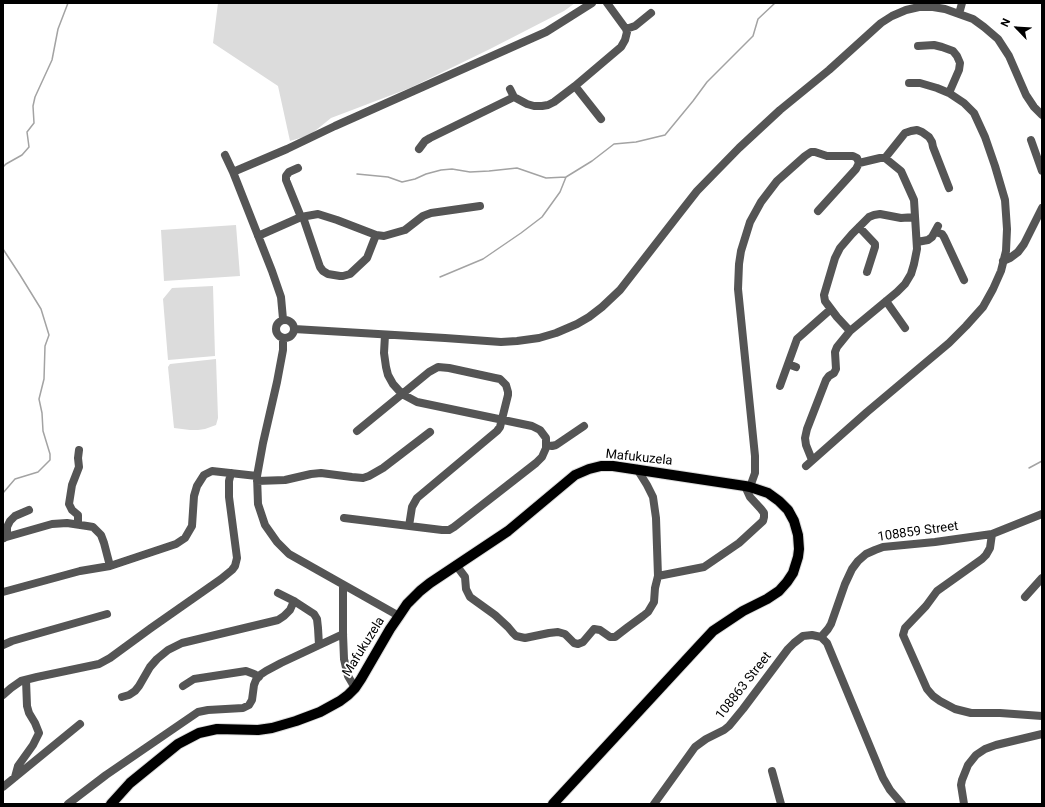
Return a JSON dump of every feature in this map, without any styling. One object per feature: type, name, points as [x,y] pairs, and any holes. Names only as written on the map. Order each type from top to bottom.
[{"type":"main road","name":"Mafukuzela","points":[[111,804],[130,783],[187,738],[209,730],[217,729],[258,730],[272,728],[320,712],[348,695],[361,679],[399,616],[420,591],[456,565],[508,531],[575,475],[601,466],[613,466],[747,486],[768,493],[788,510],[794,521],[798,535],[799,549],[797,560],[793,573],[787,582],[779,591],[743,611],[713,631],[553,804]]},
{"type":"street","points":[[233,172],[546,32],[592,3]]},
{"type":"street","points":[[419,150],[425,141],[512,93],[527,104],[542,106],[554,102],[575,86],[621,47],[625,40],[627,32],[626,29],[607,3]]},
{"type":"street","points":[[959,14],[962,3]]},
{"type":"street","points":[[294,329],[501,342],[539,338],[556,333],[576,324],[589,317],[602,307],[620,290],[693,196],[739,148],[780,110],[829,70],[881,23],[906,10],[919,7],[933,7],[945,9],[974,19],[998,39],[1010,56],[1026,95],[1034,107],[1042,115]]},
{"type":"street","points":[[626,29],[635,26],[651,13]]},
{"type":"street","points":[[918,46],[934,45],[942,47],[953,51],[957,56],[960,63],[959,70],[949,93]]},
{"type":"street","points":[[859,163],[885,158],[901,171],[914,200],[917,249],[911,274],[904,284],[897,292],[850,331],[837,347],[835,352],[836,369],[834,373],[826,380],[807,429],[805,438],[809,463],[949,343],[983,307],[1001,272],[1006,251],[1007,229],[1005,200],[996,166],[974,113],[964,103],[949,93],[920,83],[909,83]]},
{"type":"street","points":[[575,86],[601,119]]},
{"type":"street","points":[[885,158],[905,133],[917,130],[922,132],[929,136],[932,142],[949,188]]},
{"type":"street","points":[[1030,140],[1042,171]]},
{"type":"street","points":[[658,576],[704,567],[739,543],[763,521],[764,513],[750,497],[747,486],[755,473],[755,456],[738,289],[741,251],[750,222],[761,202],[777,181],[811,152],[827,156],[853,156],[857,158],[859,163]]},
{"type":"street","points":[[225,155],[272,270],[281,297],[283,319]]},
{"type":"street","points":[[818,211],[840,188],[856,169],[859,163]]},
{"type":"street","points":[[298,168],[289,172],[286,176],[286,180],[302,217],[320,267],[323,271],[328,274],[340,276],[350,274],[367,258],[376,235]]},
{"type":"street","points":[[258,236],[302,217],[314,214],[323,215],[376,235],[384,236],[405,230],[423,216],[430,213],[480,206]]},
{"type":"street","points":[[1003,262],[1018,252],[1024,244],[1042,208]]},
{"type":"street","points":[[850,331],[825,301],[824,295],[835,258],[840,248],[869,217],[880,214],[901,218],[915,217]]},
{"type":"street","points":[[859,227],[875,244],[867,272]]},
{"type":"street","points":[[917,242],[932,238],[936,229],[944,237],[964,280]]},
{"type":"street","points":[[886,301],[905,328]]},
{"type":"street","points":[[780,386],[798,339],[831,309]]},
{"type":"street","points":[[283,319],[287,319],[292,323],[294,329],[289,337],[283,338],[278,336],[275,329],[278,321],[283,319]]},
{"type":"street","points":[[344,518],[449,530],[536,463],[546,448],[546,438],[540,430],[536,428],[417,402],[402,394],[393,384],[387,371],[384,352],[385,335]]},
{"type":"street","points":[[283,338],[283,350],[257,478],[258,504],[265,525],[277,542],[289,554],[399,616]]},
{"type":"street","points":[[788,364],[796,367]]},
{"type":"street","points":[[357,431],[429,372],[438,367],[500,379],[508,388],[500,427],[417,498],[412,507],[409,526]]},
{"type":"street","points":[[546,445],[552,446],[584,426]]},
{"type":"street","points":[[3,592],[80,571],[110,566],[169,547],[181,541],[188,534],[192,526],[194,496],[197,486],[204,475],[212,471],[221,471],[257,478],[285,480],[322,473],[363,478],[383,468],[430,432]]},
{"type":"street","points":[[78,524],[78,515],[72,510],[70,504],[72,485],[79,467],[79,450]]},
{"type":"street","points":[[456,565],[464,577],[466,589],[470,597],[495,615],[516,636],[525,638],[558,632],[564,634],[574,643],[578,644],[583,642],[594,629],[597,628],[610,637],[615,637],[648,612],[654,602],[658,576],[656,518],[653,497],[636,469]]},
{"type":"street","points":[[3,695],[11,688],[26,680],[99,664],[110,658],[232,570],[235,566],[237,558],[229,497],[229,481],[231,473]]},
{"type":"street","points":[[3,538],[12,518],[30,510]]},
{"type":"street","name":"108859 Street","points":[[824,640],[852,569],[866,554],[883,547],[992,534],[1042,514]]},
{"type":"street","points":[[3,538],[52,524],[67,523],[93,527],[101,535],[110,566]]},
{"type":"street","points":[[992,534],[990,548],[986,555],[937,592],[905,628],[903,635],[927,688],[933,696],[940,701],[955,709],[976,714],[1000,713],[1042,716]]},
{"type":"street","points":[[1025,597],[1042,578]]},
{"type":"street","points":[[343,585],[345,668],[354,688]]},
{"type":"street","points":[[278,594],[314,614],[317,619],[319,645]]},
{"type":"street","points":[[122,697],[135,691],[150,667],[168,650],[182,643],[278,620],[290,610],[294,602]]},
{"type":"street","points":[[3,645],[12,641],[107,614]]},
{"type":"street","points":[[68,804],[198,712],[243,708],[249,705],[252,700],[256,680],[266,671],[343,634]]},
{"type":"street","name":"108863 Street","points":[[654,804],[695,747],[729,726],[794,643],[807,635],[817,635],[824,640]]},
{"type":"street","points":[[824,640],[883,778],[890,790],[902,804]]},
{"type":"street","points":[[183,686],[194,679],[246,671],[259,677]]},
{"type":"street","points":[[15,777],[18,766],[33,745],[39,733],[27,706],[26,680]]},
{"type":"street","points":[[3,787],[80,724]]},
{"type":"street","points":[[964,804],[961,785],[962,780],[968,766],[976,756],[985,749],[996,745],[1042,734]]},
{"type":"street","points":[[772,771],[781,804]]},
{"type":"shaded area","points":[[218,3],[575,3],[564,11],[410,88],[331,118],[310,135],[290,141],[278,86],[213,43]]},
{"type":"shaded area","points":[[236,225],[240,276],[164,281],[161,230]]},
{"type":"shaded area","points":[[213,286],[215,356],[168,360],[163,299],[172,288]]},
{"type":"shaded area","points":[[216,359],[218,418],[216,425],[198,430],[174,428],[168,367],[170,364]]},
{"type":"waterway","points":[[3,167],[22,155],[29,147],[27,132],[34,123],[33,106],[35,97],[52,60],[58,29],[68,3]]},
{"type":"waterway","points":[[440,277],[483,259],[542,217],[560,192],[566,177],[592,161],[614,144],[636,142],[665,135],[707,82],[753,36],[758,19],[775,3]]},
{"type":"waterway","points":[[357,174],[388,177],[402,182],[441,170],[452,169],[470,172],[517,168],[546,178],[566,177]]},
{"type":"waterway","points":[[3,249],[41,309],[49,335],[45,346],[44,379],[39,399],[42,413],[43,431],[50,454],[50,460],[38,472],[15,479],[3,493]]},
{"type":"waterway","points":[[1029,468],[1042,461]]}]
